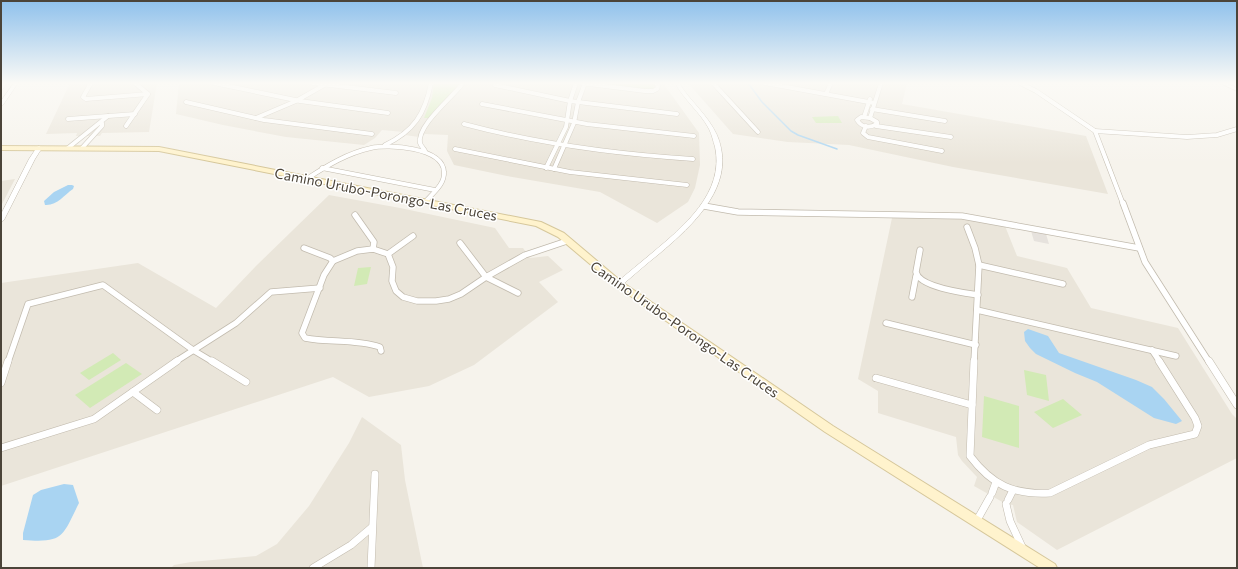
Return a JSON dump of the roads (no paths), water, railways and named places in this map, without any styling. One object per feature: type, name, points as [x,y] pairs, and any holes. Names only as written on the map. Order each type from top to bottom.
[{"type":"main road","name":"Camino Urubo-Porongo-Las Cruces","points":[[1,148],[159,149],[538,224],[551,230],[567,241],[619,284],[829,429],[1052,568]]},
{"type":"street","points":[[126,126],[138,110]]},
{"type":"street","points":[[219,110],[264,120],[372,134]]},
{"type":"street","points":[[255,118],[275,110]]},
{"type":"street","points":[[264,120],[285,110]]},
{"type":"street","points":[[361,110],[388,113]]},
{"type":"street","points":[[308,178],[322,168],[344,156],[380,146],[405,135],[424,110]]},
{"type":"street","points":[[425,202],[443,180],[444,169],[421,147],[419,137],[429,120],[439,110]]},
{"type":"street","points":[[508,110],[574,123],[634,131],[694,136]]},
{"type":"street","points":[[546,168],[567,122],[569,110]]},
{"type":"street","points":[[554,169],[574,123],[577,110]]},
{"type":"street","points":[[640,110],[677,114]]},
{"type":"street","points":[[619,284],[689,224],[704,206],[717,181],[719,152],[715,137],[708,123],[698,110]]},
{"type":"street","points":[[737,110],[758,132]]},
{"type":"street","points":[[864,117],[868,110]]},
{"type":"street","points":[[870,118],[872,110],[945,121]]},
{"type":"street","points":[[1063,110],[1095,131],[1187,137],[1217,135],[1237,129]]},
{"type":"street","points":[[68,119],[135,114]]},
{"type":"street","points":[[68,148],[108,116]]},
{"type":"street","points":[[420,117],[429,120]]},
{"type":"street","points":[[870,118],[858,118],[857,122],[866,126],[877,124],[951,136],[949,138],[877,124],[870,118]]},
{"type":"street","points":[[416,122],[429,120]]},
{"type":"street","points":[[82,148],[102,126],[102,122]]},
{"type":"street","points":[[464,124],[507,135],[558,144],[651,156],[693,159]]},
{"type":"street","points":[[866,126],[864,133],[868,137],[942,151]]},
{"type":"street","points":[[1095,131],[1145,262],[1237,405]]},
{"type":"street","points":[[78,139],[89,139]]},
{"type":"street","points":[[380,146],[409,147],[427,152]]},
{"type":"street","points":[[1,220],[39,148]]},
{"type":"street","points":[[455,149],[546,168],[637,181],[687,185]]},
{"type":"street","points":[[322,168],[435,190]]},
{"type":"street","points":[[704,206],[738,212],[962,216],[1139,248]]},
{"type":"street","points":[[355,215],[374,242],[373,249]]},
{"type":"street","points":[[967,227],[975,248],[979,265],[970,456],[978,467],[996,482],[1020,493],[1050,493],[1149,445],[1195,434],[1198,430],[1198,425],[1195,418],[1152,350]]},
{"type":"street","points":[[388,254],[413,236]]},
{"type":"street","points":[[388,254],[392,267],[392,281],[396,291],[404,297],[417,301],[436,301],[449,299],[461,294],[486,277],[527,254],[567,241]]},
{"type":"street","points":[[460,243],[486,277],[518,293]]},
{"type":"street","points":[[304,248],[333,260]]},
{"type":"street","points":[[381,351],[380,347],[375,345],[358,342],[312,340],[305,338],[302,333],[324,275],[333,260],[357,252],[373,249],[388,254]]},
{"type":"street","points":[[912,297],[920,250]]},
{"type":"street","points":[[979,265],[1064,284]]},
{"type":"street","points":[[916,276],[924,282]]},
{"type":"street","points":[[914,283],[924,282],[978,295]]},
{"type":"street","points":[[1,383],[28,304],[103,285],[193,350],[246,382]]},
{"type":"street","points":[[1,448],[94,419],[193,350],[236,323],[271,292],[320,288]]},
{"type":"street","points":[[977,310],[1176,356]]},
{"type":"street","points":[[886,323],[976,345]]},
{"type":"street","points":[[876,378],[972,405]]},
{"type":"street","points":[[133,392],[157,410]]},
{"type":"street","points":[[371,568],[371,528],[375,474]]},
{"type":"street","points":[[976,522],[991,495],[996,482]]},
{"type":"street","points":[[1013,490],[1007,502],[1006,513],[1025,552]]},
{"type":"street","points":[[313,568],[347,548],[361,538],[371,528]]},
{"type":"water","points":[[68,185],[74,186],[73,189],[57,202],[45,205],[44,201],[54,192]]},
{"type":"water","points":[[1028,329],[1048,336],[1059,353],[1152,387],[1182,421],[1176,424],[1154,418],[1097,382],[1036,354],[1025,341],[1024,332]]},
{"type":"water","points":[[64,484],[73,485],[79,503],[65,530],[54,539],[36,541],[23,540],[23,533],[33,495],[41,490]]},
{"type":"waterway","points":[[770,110],[791,131],[837,149]]}]
